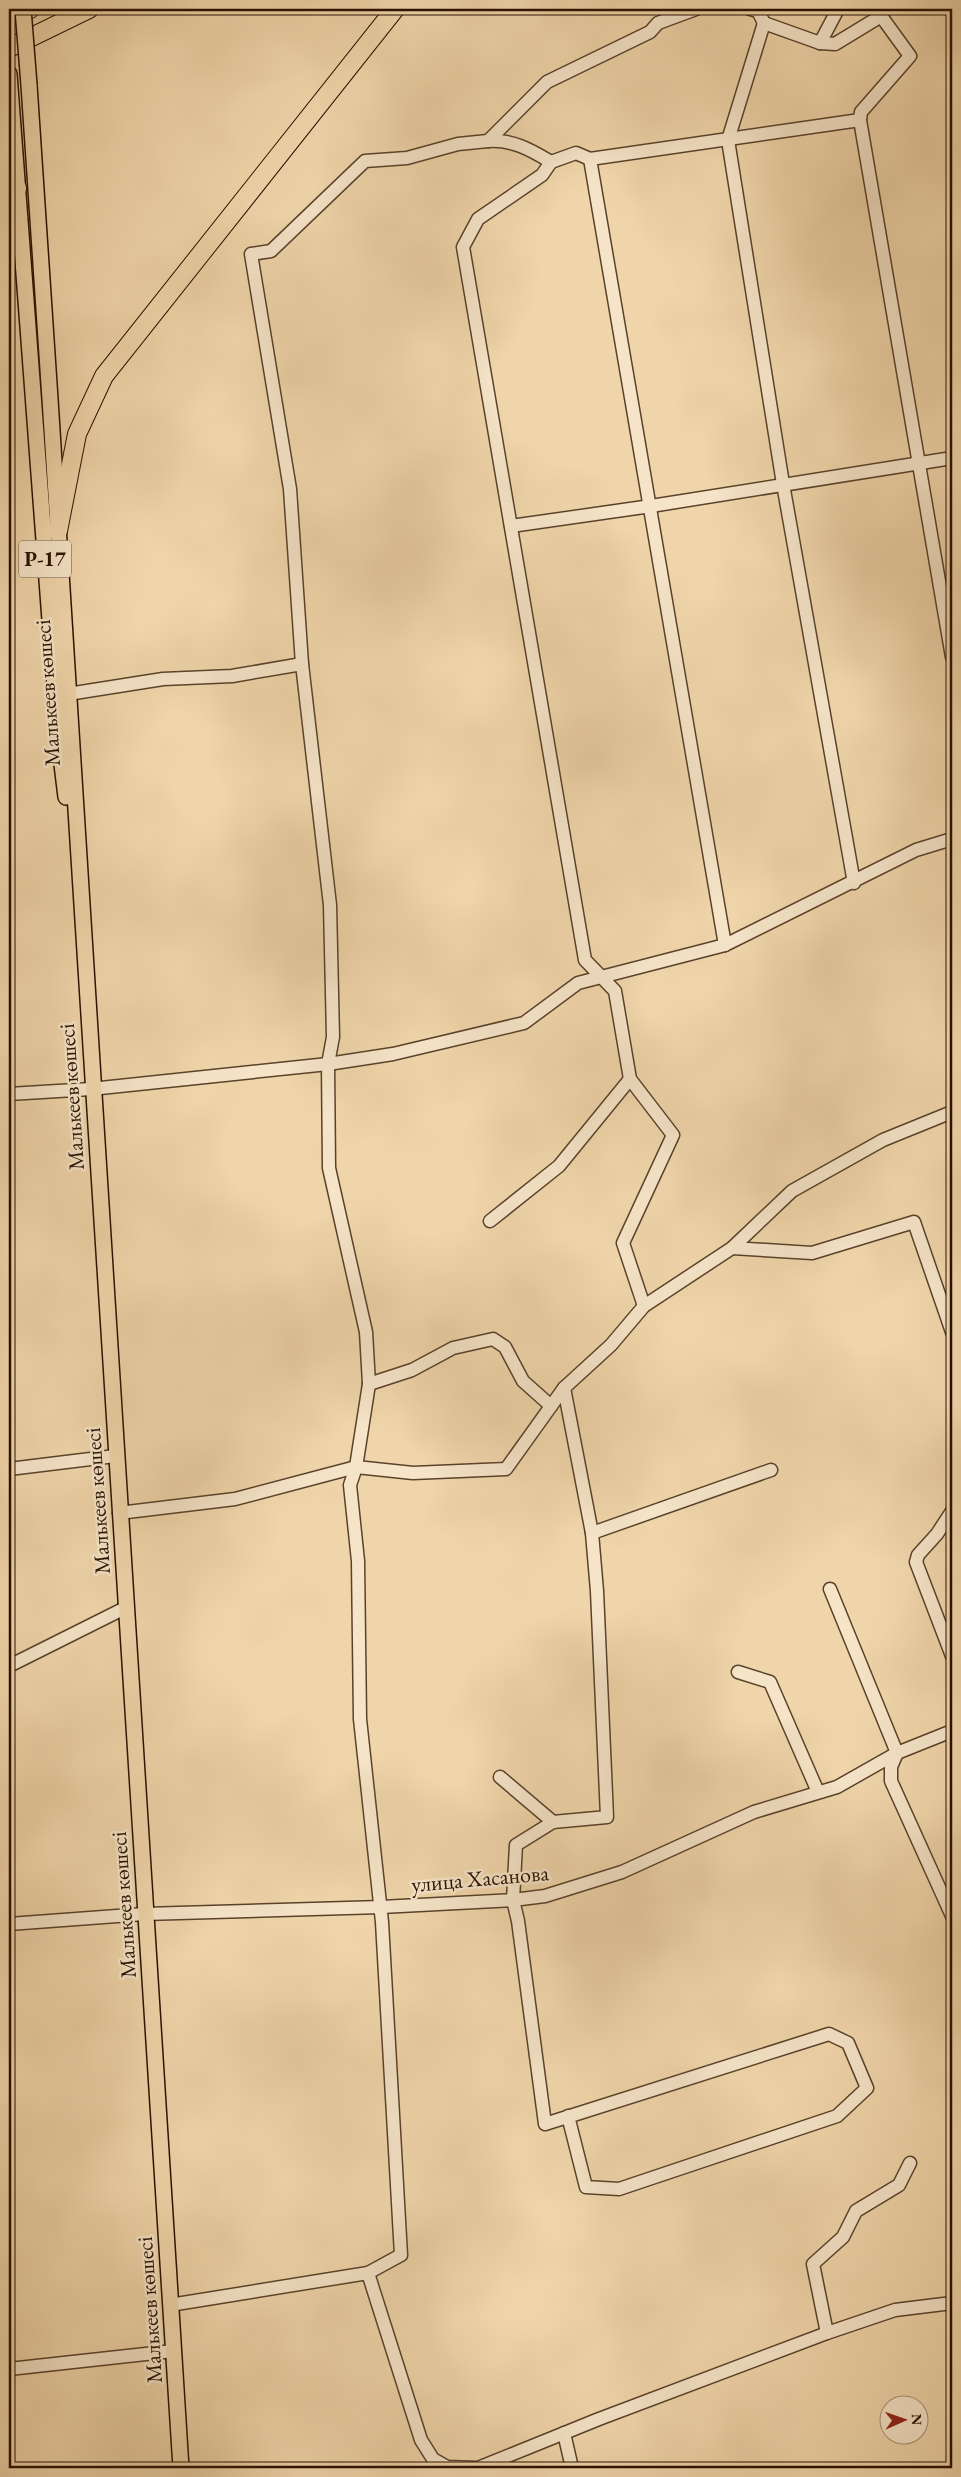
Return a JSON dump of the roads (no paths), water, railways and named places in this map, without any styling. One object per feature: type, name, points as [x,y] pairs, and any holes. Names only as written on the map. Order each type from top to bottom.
[{"type":"highway","points":[[9,19],[30,9]]},
{"type":"highway","points":[[9,48],[89,9]]},
{"type":"highway","points":[[58,531],[77,434],[104,376],[395,9]]},
{"type":"highway","points":[[9,216],[17,188]]},
{"type":"main road","name":"P-17","points":[[23,9],[48,342],[58,531]]},
{"type":"main road","name":"P-17","points":[[9,74],[59,740],[82,930]]},
{"type":"main road","name":"Малькеев көшесі","points":[[58,531],[91,1088],[181,2468]]},
{"type":"street","points":[[488,141],[547,82],[650,32],[658,23],[696,9]]},
{"type":"street","points":[[750,9],[758,12],[764,24],[728,140],[783,484],[854,882]]},
{"type":"street","points":[[820,43],[838,9]]},
{"type":"street","points":[[764,24],[820,43],[835,44],[885,12],[910,56],[861,112],[860,120],[952,657]]},
{"type":"street","points":[[578,983],[585,960],[462,247],[478,219],[542,175],[551,162],[576,153],[590,159],[860,120]]},
{"type":"street","points":[[170,2305],[368,2273],[401,2255],[381,1907],[360,1719],[358,1561],[350,1485],[356,1467],[369,1384],[366,1332],[329,1168],[328,1064],[333,1038],[330,905],[302,664],[290,489],[251,254],[271,251],[365,161],[407,158],[458,144],[502,140],[528,149],[551,162]]},
{"type":"street","points":[[590,159],[725,945]]},
{"type":"street","points":[[511,526],[651,506],[952,458]]},
{"type":"street","points":[[68,694],[163,679],[232,676],[302,664]]},
{"type":"street","points":[[9,1094],[91,1088],[328,1064],[393,1054],[524,1023],[578,983],[601,975],[725,945],[916,850],[952,839]]},
{"type":"street","points":[[585,960],[615,991],[630,1079],[674,1136],[623,1243],[644,1306]]},
{"type":"street","points":[[615,991],[627,969]]},
{"type":"street","points":[[490,1222],[559,1166],[630,1079]]},
{"type":"street","points":[[119,1513],[235,1499],[356,1467],[413,1473],[506,1469],[564,1388],[611,1345],[644,1306],[732,1248],[792,1191],[883,1140],[952,1112]]},
{"type":"street","points":[[732,1248],[812,1253],[914,1222],[952,1332]]},
{"type":"street","points":[[369,1384],[412,1370],[453,1348],[493,1340],[505,1346],[523,1381],[551,1406]]},
{"type":"street","points":[[564,1388],[592,1533],[597,1591],[607,1817],[553,1822],[516,1845],[512,1900],[518,1921],[545,2124],[568,2116],[829,2034],[848,2043],[866,2088],[837,2116],[619,2190],[586,2187],[568,2116]]},
{"type":"street","points":[[9,1469],[115,1456]]},
{"type":"street","points":[[592,1533],[771,1470]]},
{"type":"street","points":[[952,1511],[937,1534],[918,1554],[916,1562],[952,1656]]},
{"type":"street","points":[[830,1589],[897,1753],[891,1767],[892,1781],[952,1916]]},
{"type":"street","points":[[9,1666],[125,1608]]},
{"type":"street","points":[[738,1672],[770,1682],[818,1792]]},
{"type":"street","name":"улица Хасанова","points":[[9,1924],[144,1914],[381,1907],[512,1900],[545,1896],[622,1872],[754,1812],[837,1787],[897,1753],[952,1731]]},
{"type":"street","points":[[500,1776],[553,1822]]},
{"type":"street","points":[[827,2333],[813,2264],[843,2237],[856,2210],[898,2186],[910,2163]]},
{"type":"street","points":[[368,2273],[421,2440],[433,2459],[447,2467],[460,2468],[478,2468],[827,2333],[895,2310],[952,2302]]},
{"type":"street","points":[[9,2369],[172,2351]]},
{"type":"street","points":[[564,2434],[572,2468]]}]
